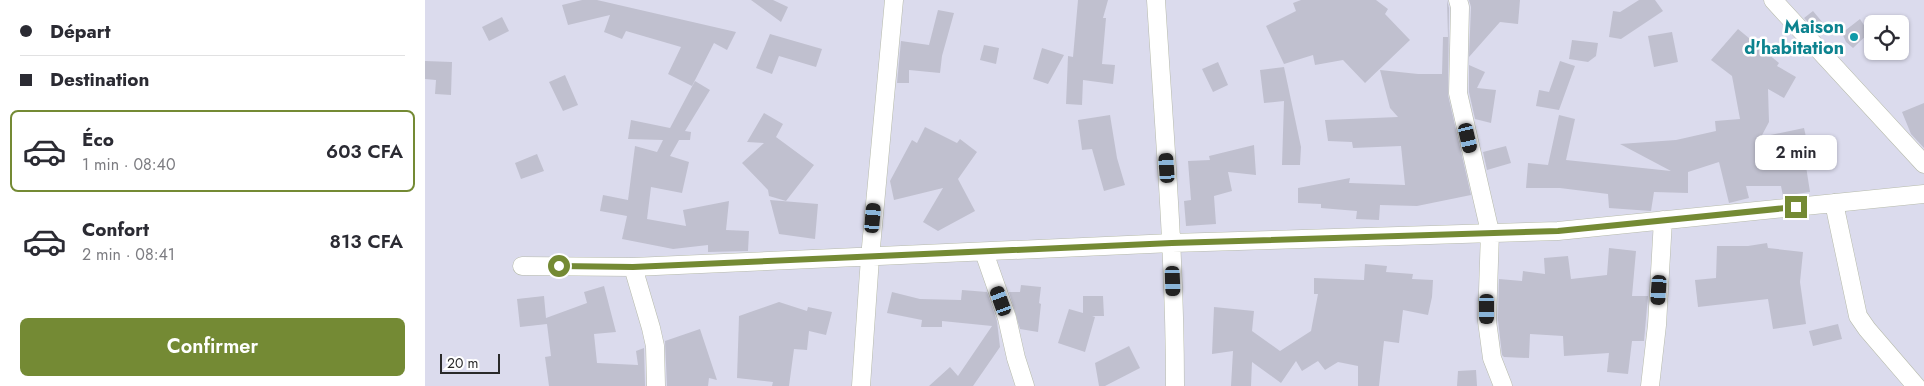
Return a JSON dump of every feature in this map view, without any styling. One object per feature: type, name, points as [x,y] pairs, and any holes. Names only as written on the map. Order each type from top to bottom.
[{"type":"street","points":[[861,386],[870,258],[894,0]]},
{"type":"street","points":[[1156,0],[1172,243],[1175,386]]},
{"type":"street","points":[[1458,0],[1460,7],[1458,94],[1490,232],[1487,321],[1492,358],[1503,386]]},
{"type":"street","points":[[1773,0],[1924,164]]},
{"type":"street","points":[[522,266],[633,267],[870,258],[1172,243],[1558,231],[1924,194]]},
{"type":"street","points":[[1834,203],[1858,316],[1916,386]]},
{"type":"street","points":[[1650,386],[1657,325],[1663,220]]},
{"type":"street","points":[[984,252],[1007,318],[1016,358],[1025,386]]},
{"type":"street","points":[[633,267],[655,346],[656,386]]},
{"type":"building","points":[[582,0],[597,0],[736,32],[727,50],[714,43],[692,86],[668,74],[681,47],[626,31],[622,39],[604,32],[610,15],[568,25],[562,5]]},
{"type":"building","points":[[751,0],[773,0],[788,7],[781,22]]},
{"type":"building","points":[[1078,0],[1108,0],[1103,18],[1106,18],[1102,64],[1115,65],[1113,84],[1083,80],[1082,105],[1066,104],[1068,56],[1073,57]]},
{"type":"building","points":[[1301,0],[1376,0],[1388,9],[1385,14],[1410,40],[1365,83],[1343,60],[1315,65],[1313,55],[1284,64],[1266,26],[1296,11],[1293,3]]},
{"type":"building","points":[[1447,0],[1449,8],[1448,95],[1471,195],[1417,206],[1380,205],[1379,220],[1356,219],[1357,211],[1321,208],[1321,204],[1298,203],[1298,188],[1350,178],[1349,183],[1405,185],[1401,146],[1353,148],[1352,142],[1328,141],[1325,120],[1398,117],[1390,108],[1380,70],[1418,74],[1442,74],[1443,37],[1448,37]]},
{"type":"building","points":[[1469,0],[1520,0],[1518,24],[1500,22],[1469,57],[1471,7]]},
{"type":"building","points":[[1639,0],[1655,0],[1663,11],[1621,39],[1609,37],[1613,11],[1620,12]]},
{"type":"building","points":[[938,10],[954,13],[942,56],[940,73],[909,70],[909,83],[897,83],[901,41],[929,45]]},
{"type":"building","points":[[1813,11],[1823,23],[1814,29],[1804,18]]},
{"type":"building","points":[[502,17],[509,31],[489,41],[482,27]]},
{"type":"building","name":"Maison d'habitation","points":[[1860,19],[1864,25],[1864,38],[1853,48],[1846,42],[1842,33]]},
{"type":"building","points":[[1738,29],[1779,63],[1777,66],[1796,77],[1784,98],[1768,89],[1769,122],[1761,137],[1804,128],[1808,146],[1803,147],[1810,192],[1783,196],[1781,186],[1746,186],[1749,198],[1729,203],[1719,162],[1688,172],[1688,193],[1654,192],[1651,211],[1609,208],[1608,194],[1560,188],[1526,188],[1528,163],[1548,165],[1559,115],[1575,119],[1566,160],[1671,171],[1620,144],[1676,140],[1716,131],[1715,121],[1740,119],[1732,76],[1711,60]]},
{"type":"building","points":[[1672,32],[1678,62],[1654,67],[1648,36]]},
{"type":"building","points":[[770,34],[822,49],[816,67],[779,56],[772,74],[756,68]]},
{"type":"building","points":[[1572,40],[1598,43],[1596,56],[1588,62],[1569,59]]},
{"type":"building","points":[[984,45],[999,48],[996,64],[980,60]]},
{"type":"building","points":[[1042,48],[1064,55],[1048,84],[1033,79]]},
{"type":"building","points":[[425,61],[452,62],[451,95],[435,94],[436,80],[425,79]]},
{"type":"building","points":[[1560,61],[1575,66],[1559,110],[1536,106],[1539,90],[1549,92]]},
{"type":"building","points":[[1218,62],[1228,85],[1213,92],[1202,69]]},
{"type":"building","points":[[1469,65],[1485,72],[1477,88],[1496,90],[1491,123],[1475,119],[1469,92]]},
{"type":"building","points":[[1284,67],[1301,147],[1300,165],[1282,165],[1284,101],[1264,103],[1260,70]]},
{"type":"building","points":[[565,75],[578,105],[563,111],[549,82]]},
{"type":"building","points":[[695,81],[710,90],[685,131],[691,132],[690,140],[679,140],[670,156],[689,162],[682,193],[651,187],[647,219],[686,226],[683,210],[729,201],[726,230],[749,231],[748,251],[708,252],[708,245],[673,249],[622,239],[627,216],[600,211],[603,195],[628,200],[635,146],[657,152],[663,140],[628,139],[631,120],[670,128]]},
{"type":"building","points":[[1924,103],[1924,148],[1911,134],[1902,112]]},
{"type":"building","points":[[764,113],[783,124],[776,137],[814,165],[786,201],[769,196],[768,190],[742,163],[764,143],[747,142]]},
{"type":"building","points":[[1110,115],[1117,158],[1125,185],[1104,191],[1092,149],[1082,150],[1078,120]]},
{"type":"building","points":[[925,127],[957,143],[960,139],[977,152],[958,179],[975,211],[938,231],[923,222],[943,188],[894,200],[890,181],[912,140],[917,143]]},
{"type":"building","points":[[1254,145],[1256,175],[1228,172],[1232,191],[1214,196],[1216,224],[1186,226],[1184,201],[1191,200],[1188,161],[1210,160],[1209,156]]},
{"type":"building","points":[[1506,146],[1511,163],[1487,170],[1483,152]]},
{"type":"building","points":[[537,154],[544,171],[521,179],[515,163]]},
{"type":"building","points":[[770,200],[818,204],[815,239],[779,234]]},
{"type":"building","points":[[1767,243],[1768,248],[1803,252],[1800,282],[1806,324],[1773,329],[1768,299],[1698,307],[1695,280],[1716,278],[1717,246],[1748,246]]},
{"type":"building","points":[[1609,248],[1636,251],[1632,296],[1648,296],[1644,341],[1632,341],[1628,374],[1607,372],[1609,353],[1564,356],[1563,336],[1530,334],[1529,358],[1504,357],[1502,355],[1498,320],[1499,279],[1522,281],[1523,271],[1545,274],[1544,258],[1568,256],[1571,279],[1607,275]]},
{"type":"building","points":[[1365,264],[1387,266],[1386,272],[1413,274],[1412,279],[1433,280],[1428,315],[1403,310],[1399,343],[1384,341],[1379,386],[1358,386],[1358,366],[1338,362],[1325,370],[1318,361],[1302,371],[1296,361],[1281,383],[1252,362],[1251,386],[1231,386],[1233,351],[1212,354],[1214,307],[1254,311],[1252,331],[1280,351],[1311,331],[1318,294],[1314,294],[1314,278],[1364,280]]},
{"type":"building","points":[[1021,285],[1041,287],[1038,332],[1020,329],[1009,292],[1020,292]]},
{"type":"building","points":[[604,286],[616,332],[594,334],[597,363],[638,365],[636,351],[644,348],[645,386],[549,386],[545,357],[551,356],[547,324],[520,327],[517,299],[544,296],[546,318],[587,303],[584,292]]},
{"type":"building","points":[[962,290],[987,292],[997,321],[1000,347],[973,386],[929,386],[950,367],[958,376],[992,326],[942,321],[942,327],[921,327],[922,320],[887,313],[892,292],[920,299],[961,300]]},
{"type":"building","points":[[1083,296],[1103,296],[1104,316],[1092,316],[1095,317],[1085,352],[1058,343],[1069,309],[1083,313]]},
{"type":"building","points":[[779,302],[807,311],[808,307],[832,312],[826,335],[809,331],[807,350],[794,349],[789,386],[772,386],[773,382],[737,378],[739,316]]},
{"type":"building","points":[[1838,324],[1842,339],[1813,346],[1809,331]]},
{"type":"building","points":[[700,329],[717,380],[709,378],[708,386],[667,386],[665,341]]},
{"type":"building","points":[[1129,346],[1140,368],[1105,386],[1099,386],[1095,363]]},
{"type":"building","points":[[1476,370],[1477,386],[1457,386],[1458,371]]},
{"type":"place","name":"Maison d'habitation","points":[[1854,37]]},
{"type":"route","points":[[559,266],[633,267],[870,258],[1172,243],[1558,231],[1796,207]]}]
